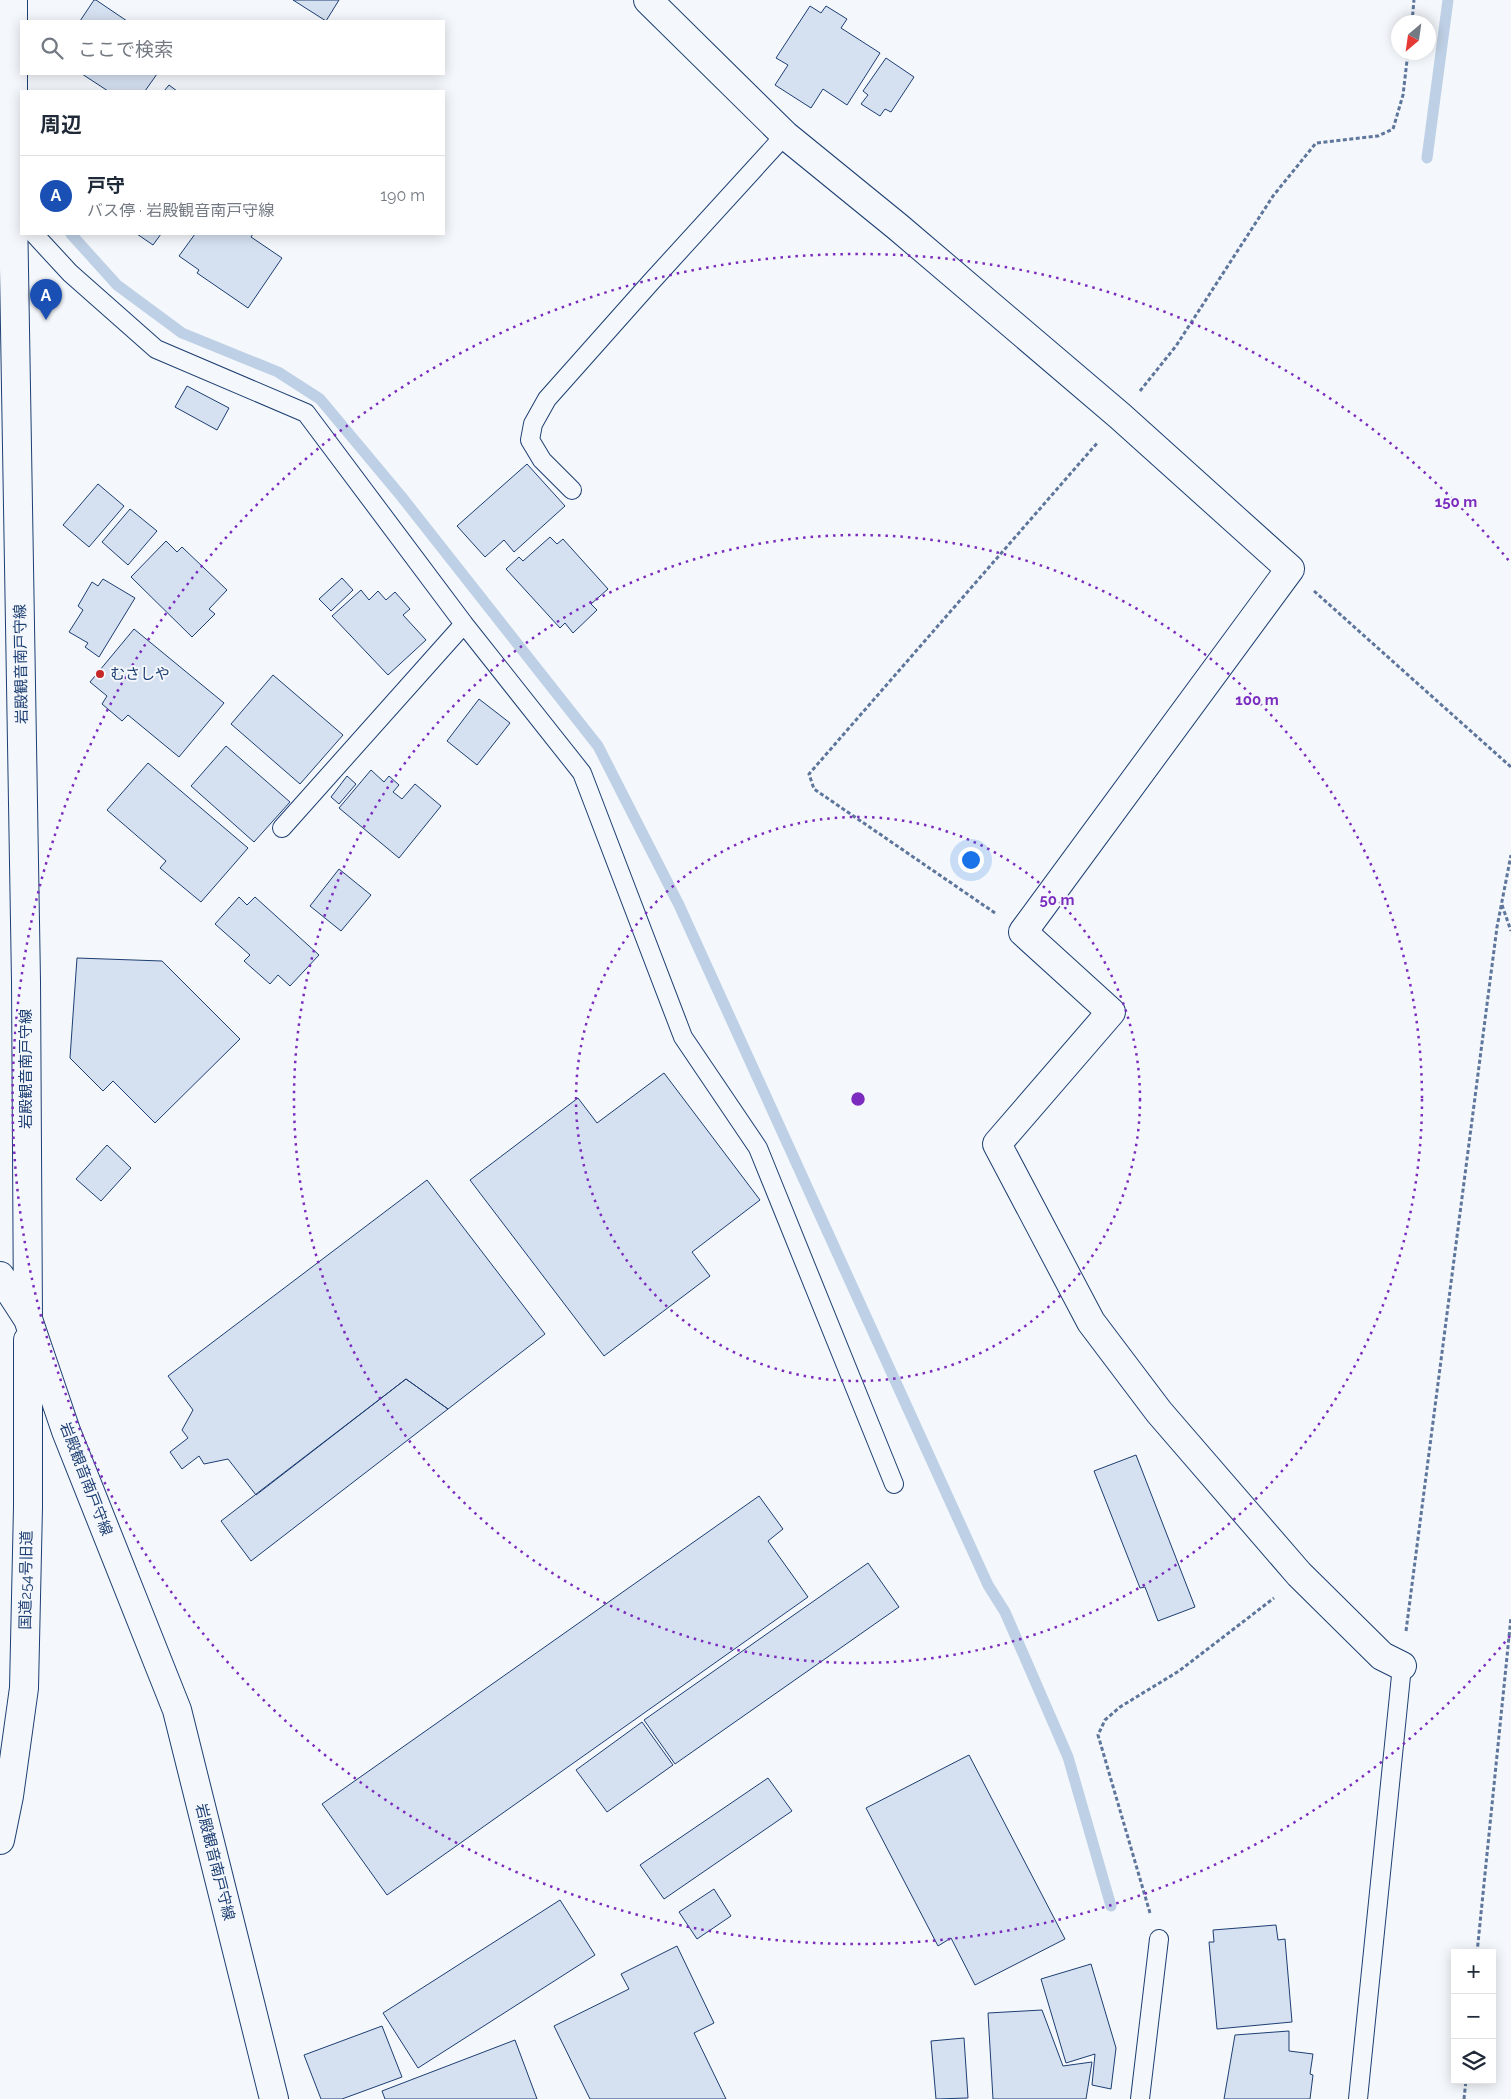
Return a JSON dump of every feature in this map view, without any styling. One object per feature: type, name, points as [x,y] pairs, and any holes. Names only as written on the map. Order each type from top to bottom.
[{"type":"street","name":"岩殿観音南戸守線","points":[[12,0],[11,209],[26,961],[28,1319],[66,1431],[177,1710],[274,2099]]},
{"type":"street","points":[[648,0],[785,135],[898,227],[1120,416],[1290,569],[1023,932],[1112,1012],[997,1144],[1091,1322],[1159,1412],[1298,1574],[1382,1656],[1402,1666]]},
{"type":"street","points":[[0,1276],[28,1319]]},
{"type":"street","name":"国道254号旧道","points":[[0,1840],[9,1796],[24,1688],[28,1497],[28,1319]]},
{"type":"lane","points":[[572,490],[542,460],[530,440],[532,424],[547,400],[650,282],[785,135]]},
{"type":"lane","points":[[35,235],[70,273],[156,349],[306,413],[464,624],[582,773],[682,1037],[758,1148],[894,1484]]},
{"type":"lane","points":[[282,828],[464,624]]},
{"type":"lane","points":[[1358,2099],[1402,1666]]},
{"type":"lane","points":[[1140,2099],[1159,1940]]},
{"type":"path","points":[[1413,15],[1414,0]]},
{"type":"path","points":[[1023,932],[814,789],[809,774],[1120,416],[1176,346],[1273,196],[1316,143],[1378,136],[1393,129],[1403,95],[1407,60]]},
{"type":"path","points":[[1290,569],[1511,767]]},
{"type":"path","points":[[1402,1666],[1453,1260],[1502,904],[1511,855]]},
{"type":"path","points":[[1502,904],[1511,931]]},
{"type":"path","points":[[1159,1940],[1098,1735],[1105,1720],[1120,1707],[1179,1671],[1284,1590],[1298,1574]]},
{"type":"path","points":[[1477,1949],[1511,1617]]},
{"type":"path","points":[[1464,2099],[1466,2084]]},
{"type":"building","points":[[94,0],[96,0],[126,20],[81,20]]},
{"type":"building","points":[[293,0],[339,0],[327,20]]},
{"type":"building","points":[[810,6],[821,13],[826,6],[847,19],[841,28],[880,53],[847,105],[823,89],[811,108],[775,85],[788,65],[776,58]]},
{"type":"building","points":[[886,58],[914,77],[891,112],[885,109],[880,116],[861,104],[868,95],[863,91]]},
{"type":"building","points":[[84,75],[156,75],[146,90],[106,90]]},
{"type":"building","points":[[169,85],[176,90],[165,90]]},
{"type":"building","points":[[138,235],[160,235],[153,245]]},
{"type":"building","points":[[194,235],[252,235],[251,237],[282,258],[248,308],[197,273],[199,270],[179,256]]},
{"type":"building","points":[[187,386],[229,408],[217,430],[175,407]]},
{"type":"building","points":[[527,464],[565,506],[514,552],[504,540],[485,557],[457,526]]},
{"type":"building","points":[[98,484],[124,506],[89,547],[63,525]]},
{"type":"building","points":[[130,509],[157,531],[128,565],[102,542]]},
{"type":"building","points":[[550,537],[557,544],[563,539],[608,589],[591,604],[597,610],[573,633],[565,623],[560,628],[506,569],[519,557],[523,561]]},
{"type":"building","points":[[166,541],[177,552],[182,547],[227,590],[209,609],[215,614],[192,637],[131,577]]},
{"type":"building","points":[[342,578],[353,590],[331,611],[319,599]]},
{"type":"building","points":[[103,579],[135,598],[99,657],[85,647],[88,643],[69,632],[83,610],[78,606],[92,582],[98,586]]},
{"type":"building","points":[[361,590],[369,600],[378,591],[386,600],[395,592],[410,609],[403,615],[426,640],[388,675],[332,616]]},
{"type":"building","points":[[134,629],[224,703],[179,757],[128,715],[122,721],[102,704],[107,696],[90,682]]},
{"type":"building","points":[[273,675],[343,735],[300,784],[231,724]]},
{"type":"building","points":[[479,699],[510,723],[477,765],[447,741]]},
{"type":"building","points":[[226,746],[290,802],[254,842],[191,786]]},
{"type":"building","points":[[148,763],[248,848],[201,902],[160,868],[166,861],[107,810]]},
{"type":"building","points":[[371,770],[384,782],[389,776],[399,785],[393,792],[402,799],[415,784],[441,806],[399,858],[339,808]]},
{"type":"building","points":[[347,776],[356,784],[339,804],[331,797]]},
{"type":"building","points":[[339,869],[371,895],[341,931],[310,906]]},
{"type":"building","points":[[239,897],[247,905],[255,897],[319,955],[290,986],[278,975],[270,984],[244,961],[250,955],[215,924]]},
{"type":"building","points":[[77,958],[162,961],[240,1039],[155,1123],[113,1081],[103,1091],[70,1058]]},
{"type":"building","points":[[664,1073],[760,1200],[692,1252],[710,1276],[604,1356],[470,1180],[578,1098],[597,1123]]},
{"type":"building","points":[[107,1145],[131,1168],[101,1201],[76,1179]]},
{"type":"building","points":[[427,1180],[545,1334],[448,1409],[406,1379],[256,1495],[228,1459],[204,1464],[199,1456],[182,1469],[170,1452],[188,1438],[182,1430],[193,1410],[168,1376]]},
{"type":"building","points":[[406,1379],[448,1409],[251,1561],[221,1521]]},
{"type":"building","points":[[1136,1455],[1195,1607],[1158,1621],[1145,1587],[1140,1588],[1094,1471]]},
{"type":"building","points":[[759,1496],[783,1529],[768,1541],[808,1597],[387,1895],[322,1804]]},
{"type":"building","points":[[868,1563],[899,1607],[675,1764],[644,1720]]},
{"type":"building","points":[[642,1722],[673,1765],[607,1812],[576,1770]]},
{"type":"building","points":[[969,1755],[1065,1939],[975,1985],[951,1938],[938,1946],[866,1808]]},
{"type":"building","points":[[768,1778],[792,1811],[664,1899],[640,1865]]},
{"type":"building","points":[[714,1889],[731,1916],[697,1939],[679,1912]]},
{"type":"building","points":[[560,1900],[595,1955],[418,2068],[383,2013]]},
{"type":"building","points":[[1276,1925],[1278,1940],[1285,1939],[1292,2022],[1217,2029],[1209,1942],[1214,1942],[1213,1930]]},
{"type":"building","points":[[677,1946],[714,2023],[694,2033],[726,2099],[590,2099],[554,2026],[629,1989],[621,1974]]},
{"type":"building","points":[[1091,1964],[1116,2048],[1111,2089],[1092,2085],[1095,2054],[1066,2063],[1041,1979]]},
{"type":"building","points":[[1042,2010],[1063,2066],[1092,2062],[1086,2099],[993,2099],[988,2013]]},
{"type":"building","points":[[382,2026],[402,2077],[342,2099],[321,2099],[304,2055]]},
{"type":"building","points":[[1289,2031],[1289,2051],[1313,2054],[1310,2074],[1313,2075],[1310,2099],[1224,2099],[1235,2035]]},
{"type":"building","points":[[964,2038],[968,2098],[936,2099],[931,2041]]},
{"type":"building","points":[[515,2040],[537,2099],[385,2099],[382,2091]]},
{"type":"waterway","points":[[1427,158],[1448,0]]},
{"type":"waterway","points":[[72,235],[117,285],[182,333],[278,372],[320,399],[401,496],[598,746],[679,905],[988,1585],[1005,1612],[1068,1757],[1111,1906]]},
{"type":"place","name":"戸守","points":[[46,320]]},
{"type":"place","name":"むさしや","points":[[100,674]]}]
